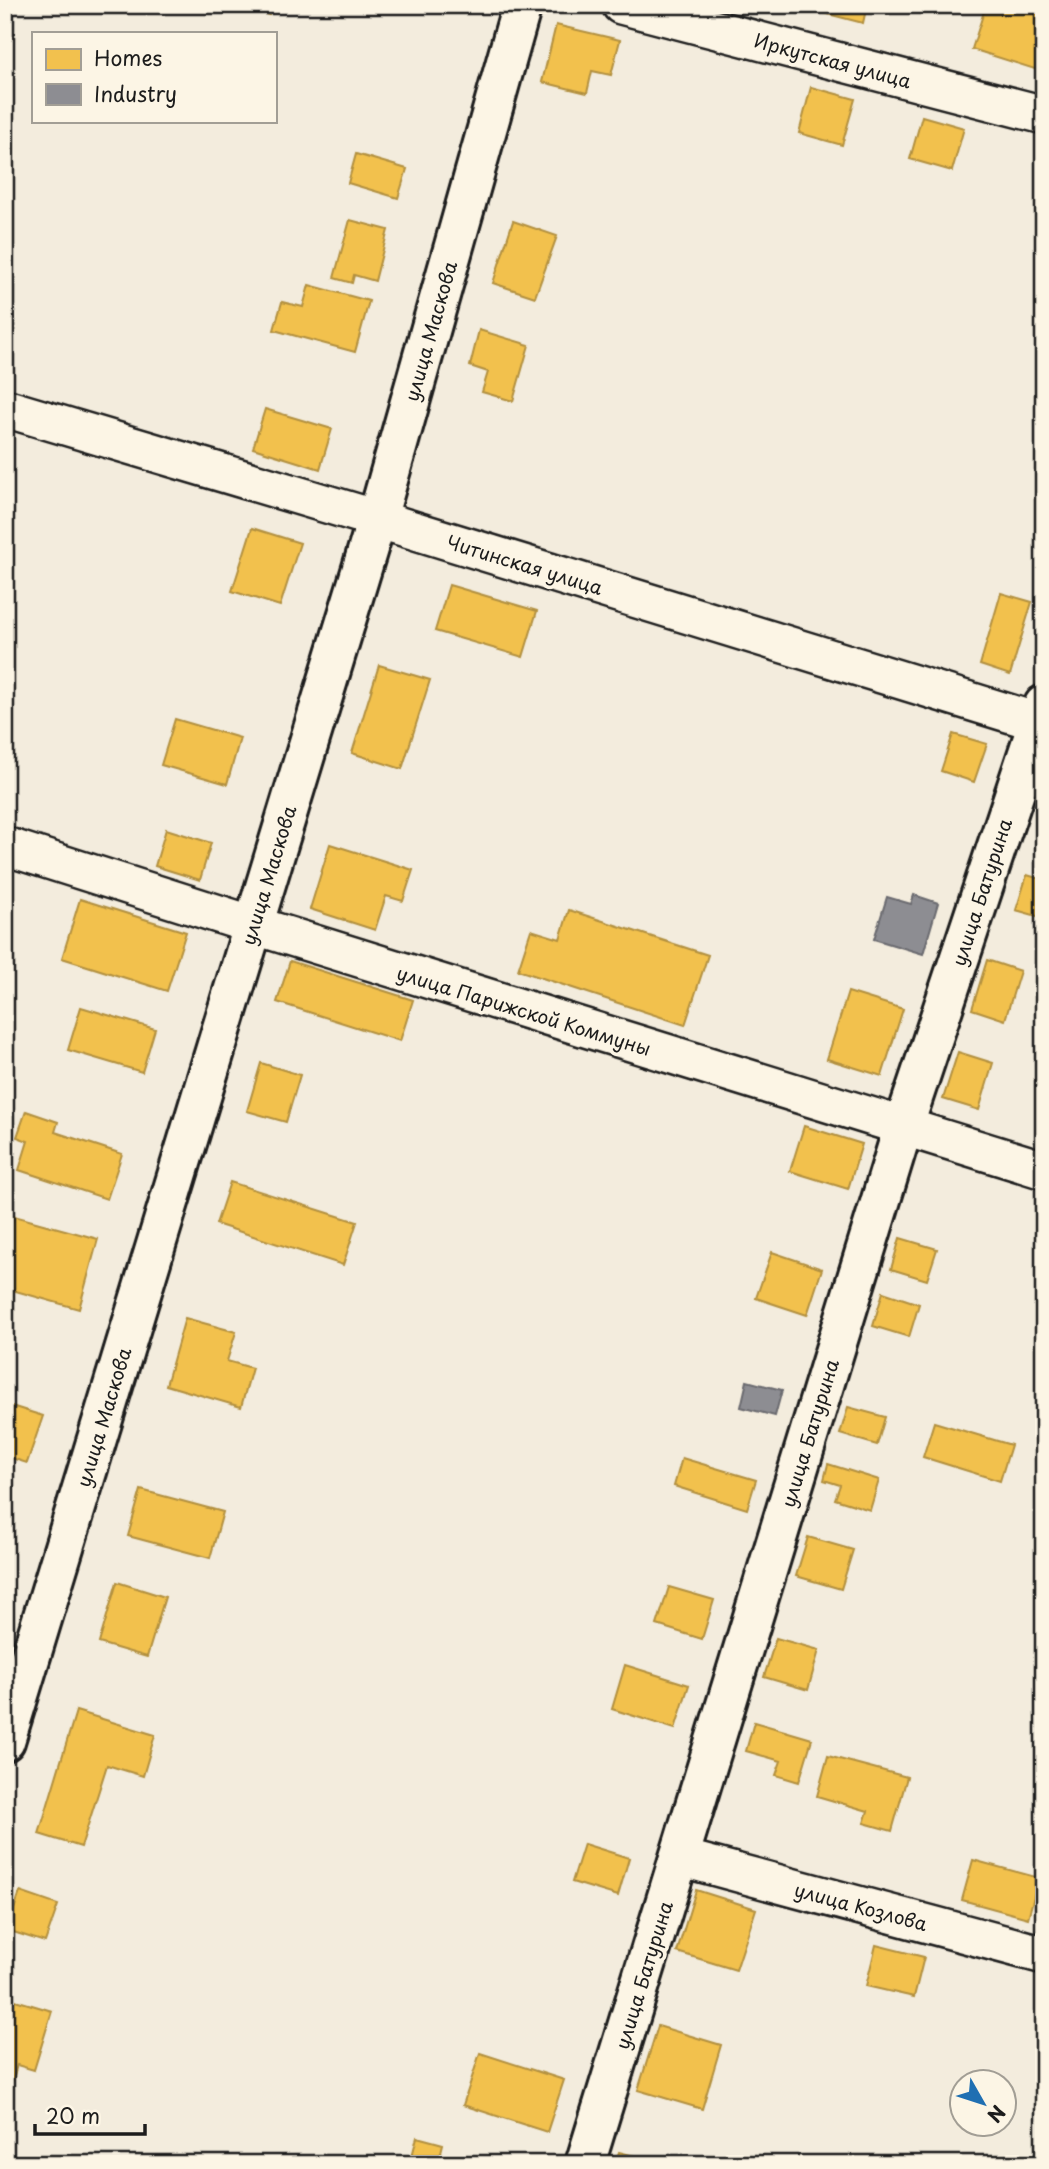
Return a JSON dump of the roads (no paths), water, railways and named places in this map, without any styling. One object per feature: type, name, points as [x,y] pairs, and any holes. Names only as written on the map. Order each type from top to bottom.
[{"type":"street","name":"улица Маскова","points":[[5,1741],[377,519],[522,5]]},
{"type":"street","name":"Иркутская улица","points":[[621,5],[1044,115]]},
{"type":"street","name":"Читинская улица","points":[[5,408],[1042,717]]},
{"type":"street","name":"улица Батурина","points":[[585,2164],[903,1128],[1042,717]]},
{"type":"street","name":"улица Парижской Коммуны","points":[[5,846],[1044,1170]]},
{"type":"street","name":"улица Козлова","points":[[679,1857],[1044,1955]]}]
